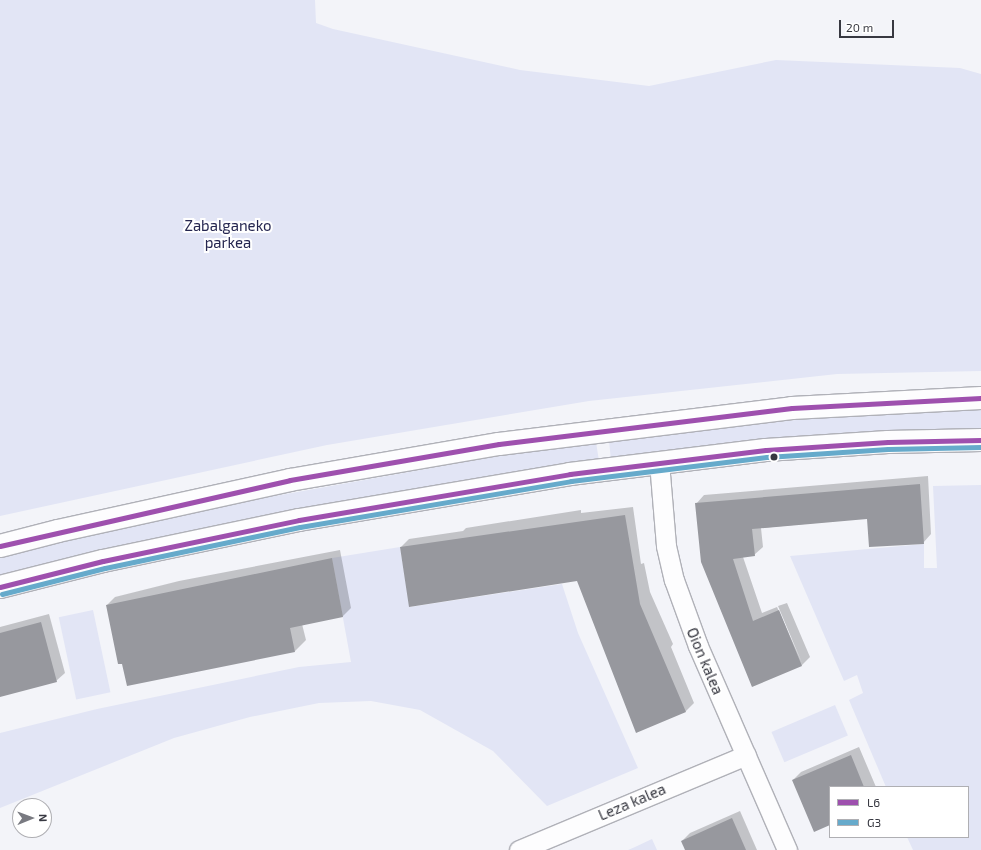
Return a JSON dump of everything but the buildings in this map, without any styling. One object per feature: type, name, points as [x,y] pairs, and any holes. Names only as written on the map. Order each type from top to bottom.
[{"type":"main road","points":[[0,546],[290,480],[499,444],[792,408],[981,398]]},
{"type":"main road","points":[[0,587],[103,561],[299,520],[438,495],[658,462],[880,442],[981,440]]},
{"type":"street","name":"Oion kalea","points":[[658,462],[666,546],[674,580],[698,646],[786,850]]},
{"type":"street","name":"Leza kalea","points":[[519,850],[746,755]]},
{"type":"green space","name":"Zabalganeko parkea","points":[[0,0],[315,0],[316,23],[333,29],[520,70],[649,86],[776,60],[960,68],[981,74],[981,371],[837,374],[589,401],[327,445],[0,516]]},
{"type":"green space","points":[[936,409],[981,409],[981,428],[790,437],[611,460],[609,441],[796,420]]},
{"type":"green space","points":[[596,442],[599,461],[383,494],[213,526],[50,563],[0,577],[0,556],[203,509],[493,457]]},
{"type":"green space","points":[[981,485],[981,850],[913,850],[907,838],[969,838],[969,786],[886,786],[849,700],[863,693],[857,675],[844,681],[790,556],[924,544],[924,568],[937,568],[933,486]]},
{"type":"green space","points":[[400,547],[410,607],[562,584],[578,633],[638,768],[547,806],[493,751],[420,710],[371,701],[319,703],[250,717],[174,738],[25,798],[12,798],[12,803],[0,808],[0,733],[97,709],[299,667],[351,662],[332,558]]},
{"type":"green space","points":[[93,610],[110,692],[76,699],[59,617]]},
{"type":"green space","points":[[835,705],[848,735],[784,762],[771,732]]},
{"type":"green space","points":[[652,839],[657,850],[628,850],[635,847]]},
{"type":"transit line","name":"L6","points":[[0,546],[290,480],[499,444],[792,408],[981,398]]},
{"type":"transit line","name":"L6","points":[[0,587],[103,561],[299,520],[570,474],[766,450],[888,442],[981,440]]},
{"type":"transit line","name":"G3","points":[[2,594],[105,568],[300,527],[571,481],[767,457],[888,449],[981,447]]}]
